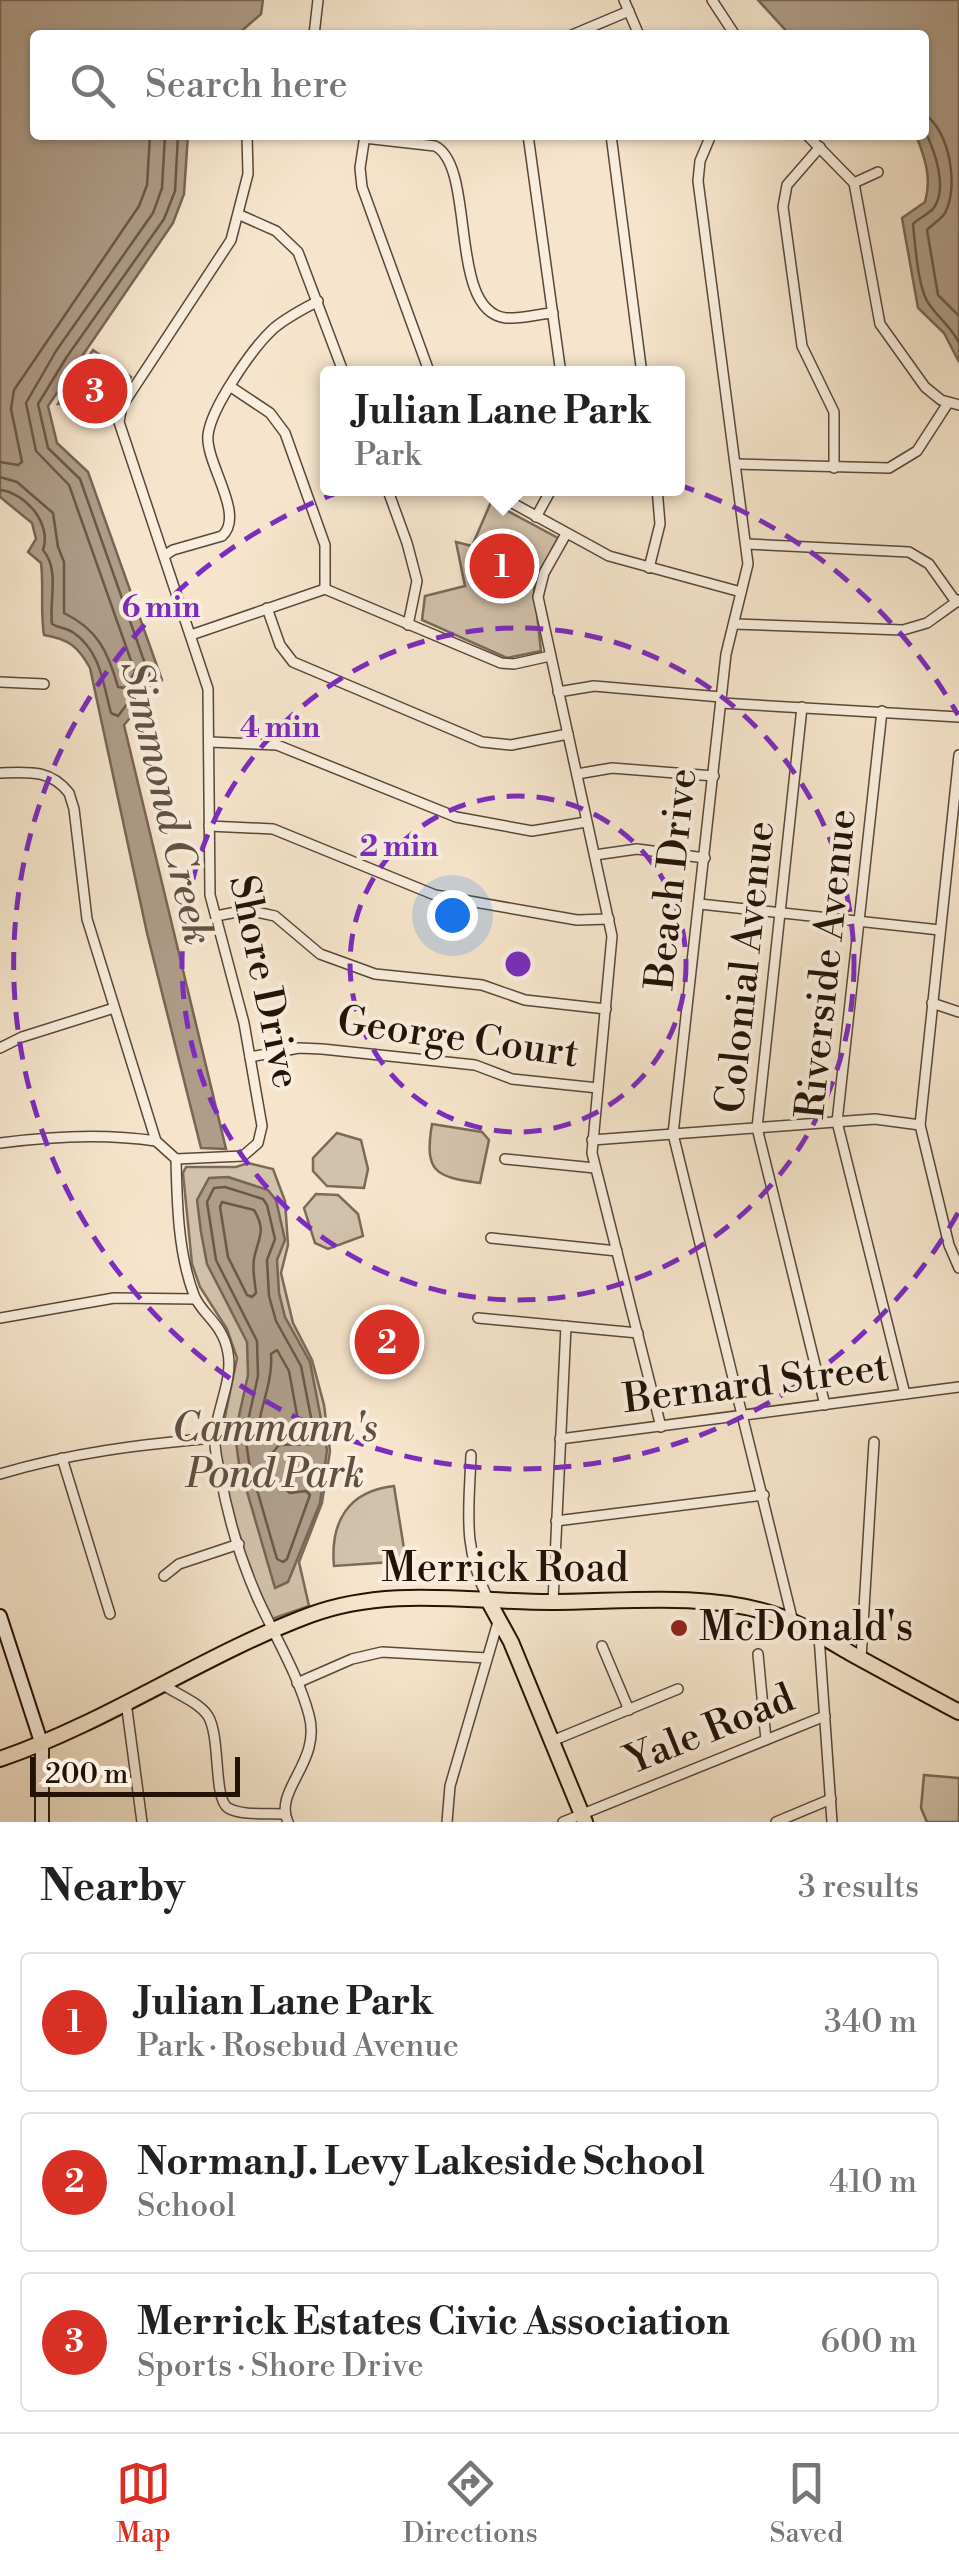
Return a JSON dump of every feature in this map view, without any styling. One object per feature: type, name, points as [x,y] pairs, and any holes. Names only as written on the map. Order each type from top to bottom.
[{"type":"main road","name":"Merrick Road","points":[[0,1759],[42,1745],[273,1630],[332,1608],[380,1598],[720,1603],[793,1622],[959,1712]]},
{"type":"main road","points":[[489,1602],[511,1642],[584,1818]]},
{"type":"street","points":[[315,30],[318,0]]},
{"type":"street","points":[[624,0],[637,30]]},
{"type":"street","points":[[712,0],[732,30]]},
{"type":"street","points":[[584,30],[629,12]]},
{"type":"street","name":"Shore Drive","points":[[176,1159],[236,1159],[258,1143],[262,1126],[209,883],[208,689],[121,435],[120,413],[224,254],[240,215],[248,174],[246,140]]},
{"type":"street","points":[[364,140],[362,188],[427,366]]},
{"type":"street","points":[[392,140],[435,146],[452,163],[461,229],[483,305],[506,318],[553,312]]},
{"type":"street","points":[[529,140],[560,366]]},
{"type":"street","points":[[612,140],[641,366]]},
{"type":"street","name":"Beach Drive","points":[[709,140],[700,161],[698,181],[748,564],[726,654],[673,1134],[793,1622]]},
{"type":"street","points":[[736,464],[875,470],[899,465],[917,450],[954,404],[925,388],[880,324],[854,183],[812,140]]},
{"type":"street","points":[[820,148],[787,186],[782,207],[802,346],[834,412],[834,468]]},
{"type":"street","points":[[854,183],[878,172]]},
{"type":"street","points":[[240,215],[276,231],[292,245],[303,262],[341,366]]},
{"type":"street","points":[[164,556],[228,531],[231,521],[227,500],[210,455],[208,435],[213,416],[273,329],[318,301]]},
{"type":"street","points":[[232,387],[270,413],[284,433],[325,545],[326,590]]},
{"type":"street","points":[[390,496],[417,581],[408,625]]},
{"type":"street","points":[[499,496],[609,556],[742,592]]},
{"type":"street","points":[[536,517],[548,496]]},
{"type":"street","points":[[649,568],[660,524],[658,496]]},
{"type":"street","points":[[566,534],[539,589],[550,656],[609,919],[612,949],[592,1140],[595,1168],[662,1427]]},
{"type":"street","points":[[734,624],[903,630],[927,622],[957,601],[929,564],[909,552],[747,544]]},
{"type":"street","points":[[191,635],[326,590],[501,664],[550,656]]},
{"type":"street","points":[[267,608],[280,645],[293,662],[462,735],[492,744],[511,744],[568,734]]},
{"type":"street","points":[[0,682],[44,684]]},
{"type":"street","points":[[558,692],[594,686],[802,708],[959,717]]},
{"type":"street","name":"Colonial Avenue","points":[[802,708],[757,1128],[825,1405]]},
{"type":"street","name":"Riverside Avenue","points":[[882,712],[837,1122],[905,1394]]},
{"type":"street","points":[[210,742],[277,745],[456,817],[532,831],[586,822]]},
{"type":"street","points":[[959,755],[920,1125],[949,1245],[959,1268]]},
{"type":"street","points":[[577,774],[612,768],[714,776]]},
{"type":"street","points":[[0,772],[45,774],[60,781],[70,793],[87,919],[156,1141],[176,1159],[181,1232],[194,1299],[216,1324],[228,1354],[228,1374],[215,1438],[220,1474],[256,1594],[309,1713],[313,1741],[291,1786],[286,1818],[224,1804],[220,1796],[218,1752],[208,1716],[198,1705],[162,1684]]},
{"type":"street","points":[[209,826],[273,829],[435,895],[577,920],[609,919]]},
{"type":"street","points":[[595,856],[637,848],[705,858]]},
{"type":"street","points":[[700,904],[940,930]]},
{"type":"street","points":[[216,916],[247,910],[275,916],[320,954],[374,974],[482,985],[525,1000],[606,1009]]},
{"type":"street","points":[[932,1004],[959,1012]]},
{"type":"street","points":[[0,1048],[22,1037],[114,1008]]},
{"type":"street","name":"George Court","points":[[250,1057],[299,1048],[322,1049],[474,1065],[512,1080],[598,1088]]},
{"type":"street","points":[[592,1140],[837,1122],[885,1120],[920,1125]]},
{"type":"street","points":[[0,1143],[61,1136],[123,1136],[156,1141]]},
{"type":"street","points":[[506,1159],[595,1168]]},
{"type":"street","points":[[492,1238],[617,1251]]},
{"type":"street","points":[[0,1318],[114,1298],[194,1299]]},
{"type":"street","points":[[478,1318],[638,1334]]},
{"type":"street","points":[[553,1602],[566,1326]]},
{"type":"street","name":"Bernard Street","points":[[560,1439],[959,1386]]},
{"type":"street","points":[[0,1474],[127,1446],[215,1438]]},
{"type":"street","points":[[861,1659],[874,1442]]},
{"type":"street","points":[[471,1456],[468,1547],[489,1602]]},
{"type":"street","points":[[62,1458],[110,1614]]},
{"type":"street","points":[[556,1521],[764,1495]]},
{"type":"street","points":[[164,1576],[179,1564],[239,1544]]},
{"type":"street","points":[[0,1616],[42,1745],[42,1822]]},
{"type":"street","points":[[446,1822],[450,1786],[498,1622]]},
{"type":"street","points":[[819,1636],[832,1822]]},
{"type":"street","points":[[602,1646],[629,1710]]},
{"type":"street","points":[[296,1682],[352,1659],[382,1652],[486,1658]]},
{"type":"street","points":[[758,1654],[766,1740]]},
{"type":"street","points":[[552,1742],[678,1689]]},
{"type":"street","points":[[126,1702],[142,1822]]},
{"type":"street","name":"Yale Road","points":[[563,1822],[584,1818],[825,1716]]},
{"type":"street","points":[[776,1822],[830,1799]]},
{"type":"green space","points":[[93,350],[131,377],[112,409],[58,404]]},
{"type":"green space","points":[[491,502],[558,538],[534,585],[541,651],[507,658],[422,620],[425,596],[465,586],[456,542],[472,546]]},
{"type":"green space","points":[[432,1124],[482,1132],[489,1140],[480,1183],[452,1178],[436,1169],[430,1153]]},
{"type":"green space","points":[[337,1133],[361,1140],[368,1169],[364,1188],[327,1186],[313,1171],[313,1158]]},
{"type":"green space","name":"Cammann's Pond Park","points":[[248,1163],[273,1169],[285,1201],[288,1245],[281,1273],[293,1323],[312,1360],[324,1405],[330,1451],[322,1503],[299,1562],[309,1606],[269,1620],[245,1562],[218,1451],[237,1358],[227,1329],[200,1287],[192,1264],[183,1173],[186,1167],[236,1167]]},
{"type":"green space","points":[[316,1194],[338,1195],[358,1214],[363,1236],[328,1249],[315,1243],[304,1208]]},
{"type":"green space","points":[[394,1486],[406,1561],[334,1566],[335,1536],[345,1511],[365,1494]]},
{"type":"green space","points":[[924,1775],[959,1778],[959,1822],[927,1822],[921,1808]]},
{"type":"water","points":[[0,0],[263,0],[261,14],[243,30],[30,30],[30,140],[188,140],[184,194],[173,223],[48,406],[57,443],[88,472],[162,680],[124,725],[226,1149],[201,1148],[147,933],[90,668],[72,645],[44,635],[41,563],[28,552],[36,539],[32,523],[0,497]]},
{"type":"water","points":[[758,0],[959,0],[959,362],[944,333],[918,308],[902,218],[925,202],[927,193],[926,168],[918,140],[929,140],[929,30],[785,30]]},
{"type":"water","name":"Cammann's Pond Park","points":[[228,1177],[268,1190],[276,1200],[285,1240],[277,1260],[279,1293],[285,1317],[310,1362],[327,1450],[320,1503],[288,1582],[275,1588],[239,1464],[235,1434],[248,1375],[247,1342],[207,1264],[197,1200],[209,1178]]},
{"type":"place","name":"Merrick Estates Civic Association","points":[[95,391]]},
{"type":"place","name":"Julian Lane Park","points":[[502,566]]},
{"type":"place","name":"Norman J. Levy Lakeside School","points":[[387,1342]]},
{"type":"place","name":"McDonald's","points":[[679,1628]]},
{"type":"water label","name":"Simmond Creek","points":[[166,803]]}]
